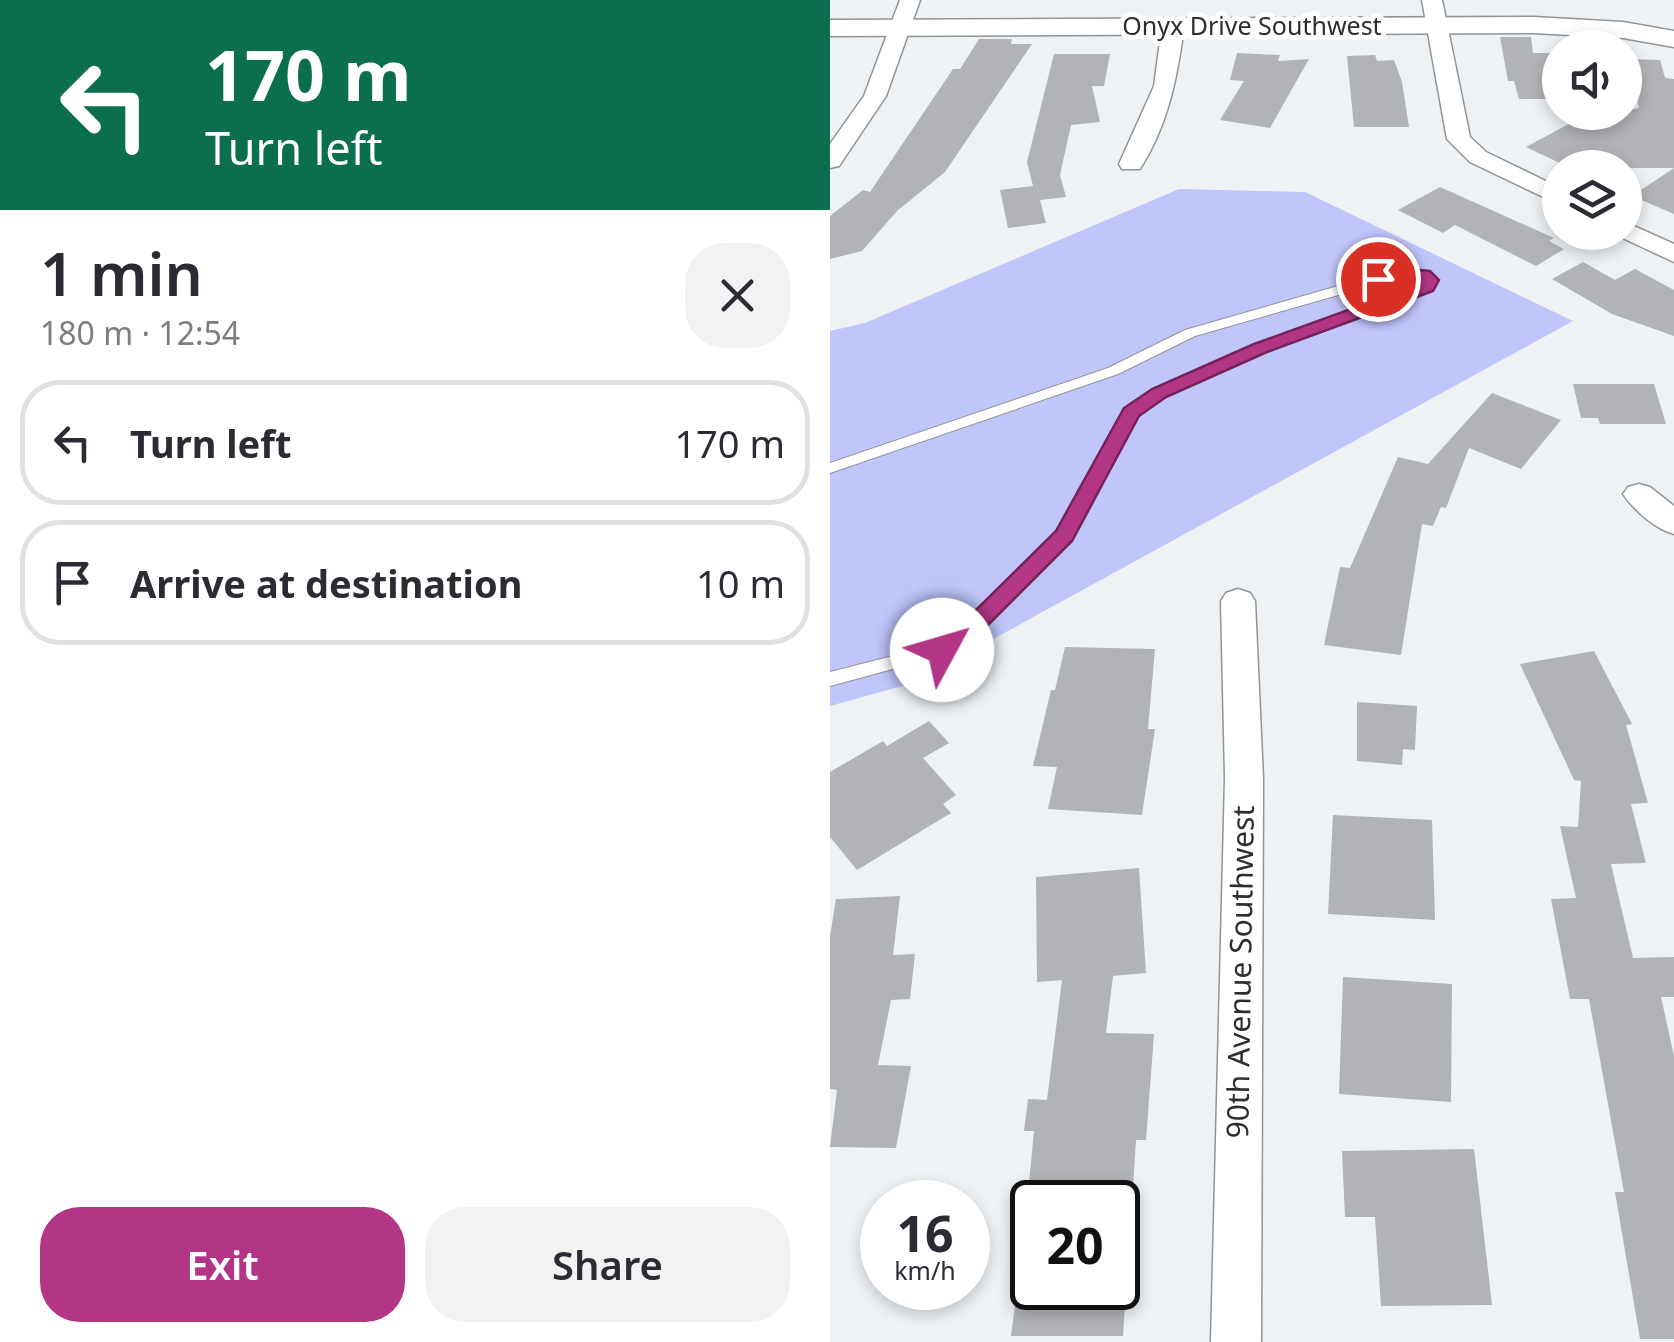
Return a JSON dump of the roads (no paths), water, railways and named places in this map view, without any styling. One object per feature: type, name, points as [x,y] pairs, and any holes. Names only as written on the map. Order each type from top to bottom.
[{"type":"street","points":[[830,162],[875,96],[910,0]]},
{"type":"street","points":[[1434,13],[1459,139],[1478,157],[1542,189]]},
{"type":"street","name":"Onyx Drive Southwest","points":[[830,28],[1173,27],[1434,13],[1674,38]]},
{"type":"street","points":[[1131,164],[1161,100],[1173,27]]},
{"type":"street","points":[[1642,238],[1674,254]]},
{"type":"street","points":[[1639,494],[1674,523]]},
{"type":"street","name":"90th Avenue Southwest","points":[[1236,1342],[1244,778],[1238,601]]},
{"type":"lane","points":[[830,468],[1114,371],[1190,332],[1378,279],[1408,274],[1424,275],[1430,280],[1427,287],[1413,294],[1261,348],[1159,393],[1131,412],[1064,536],[976,623],[942,650],[830,679]]}]
